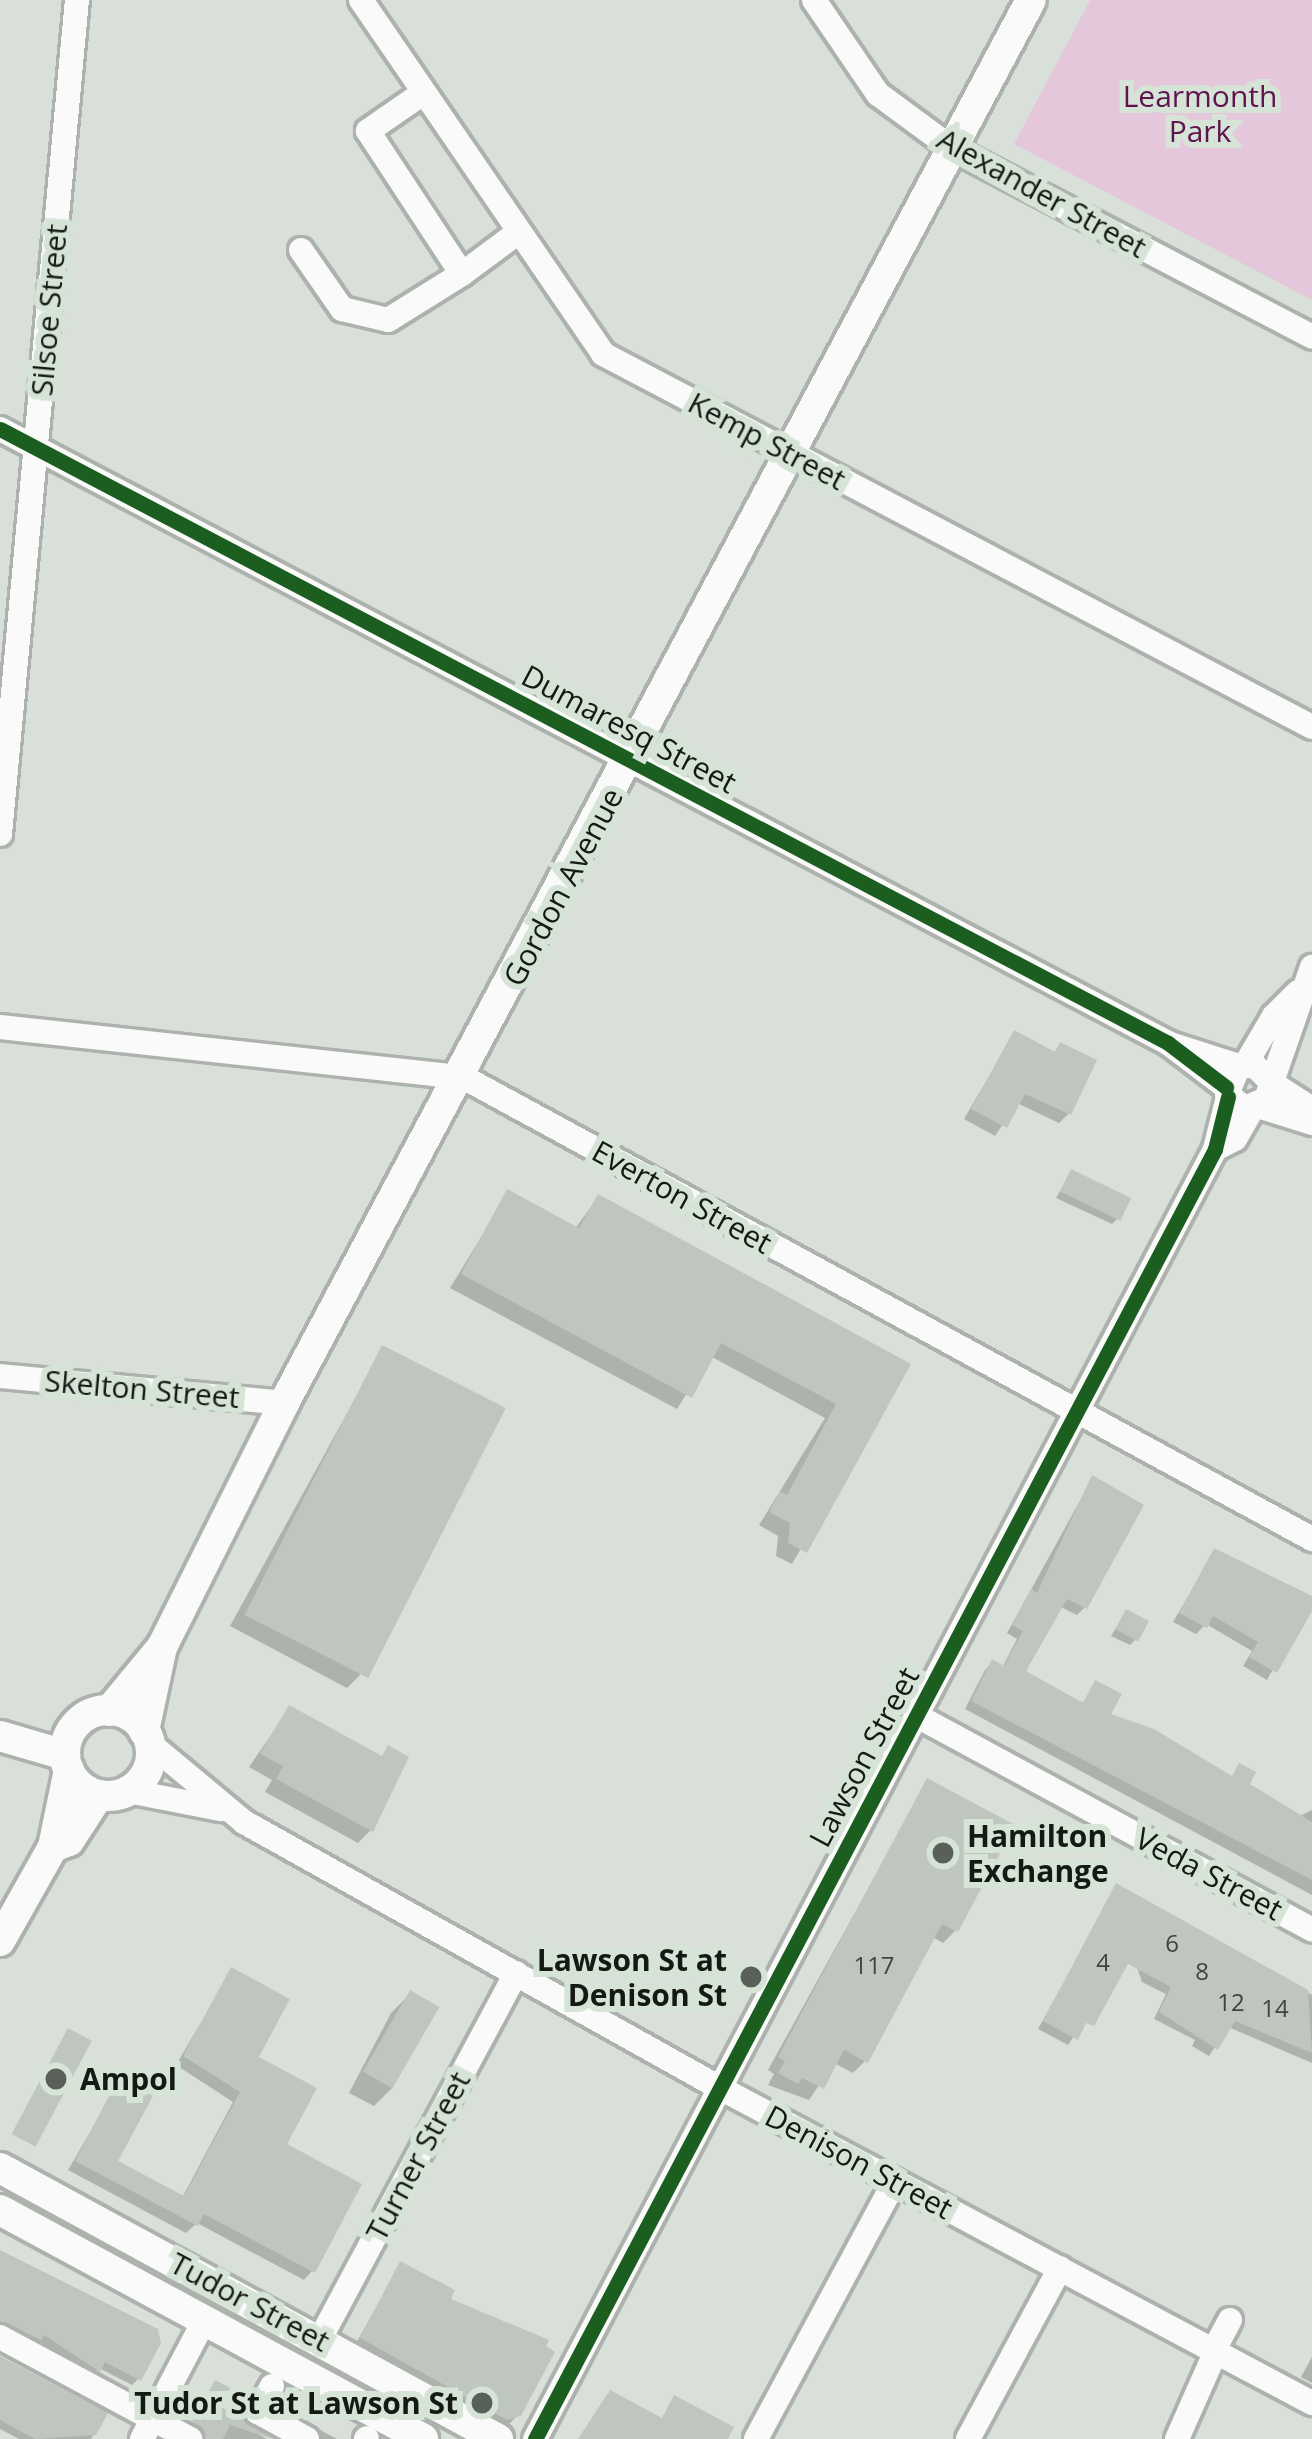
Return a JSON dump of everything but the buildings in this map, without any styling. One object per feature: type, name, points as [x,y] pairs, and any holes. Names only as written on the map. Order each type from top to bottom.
[{"type":"main road","name":"Gordon Avenue","points":[[109,1711],[162,1647],[284,1402],[463,1076],[1031,0]]},
{"type":"main road","name":"Gordon Avenue","points":[[147,1737],[162,1647]]},
{"type":"main road","points":[[5,1736],[76,1724],[109,1711],[147,1737],[148,1767],[114,1793],[69,1841],[53,1847]]},
{"type":"main road","points":[[0,1941],[53,1847],[76,1724]]},
{"type":"main road","points":[[5,1736],[67,1763],[114,1793]]},
{"type":"main road","name":"Tudor Street","points":[[0,2168],[498,2439]]},
{"type":"main road","name":"Tudor Street","points":[[0,2210],[423,2439]]},
{"type":"street","name":"Silsoe Street","points":[[0,834],[8,661],[36,447],[77,0]]},
{"type":"street","name":"Kemp Street","points":[[361,0],[603,354],[1312,727]]},
{"type":"street","name":"Alexander Street","points":[[814,0],[878,94],[953,148],[1312,338]]},
{"type":"street","points":[[423,93],[368,131],[462,274]]},
{"type":"street","points":[[301,250],[342,310],[388,320],[517,233]]},
{"type":"street","name":"Dumaresq Street","points":[[0,429],[1235,1079]]},
{"type":"street","name":"Lawson Street","points":[[1215,1149],[1235,1139],[1256,1107],[1298,992],[1312,967]]},
{"type":"street","name":"Lawson Street","points":[[535,2439],[1215,1149],[1235,1079],[1274,1016],[1298,992]]},
{"type":"street","name":"Everton Street","points":[[0,1027],[463,1076],[1312,1539]]},
{"type":"street","points":[[1235,1079],[1269,1080],[1312,1109]]},
{"type":"street","points":[[1235,1079],[1256,1107],[1312,1123]]},
{"type":"street","name":"Skelton Street","points":[[0,1376],[284,1402]]},
{"type":"street","name":"Veda Street","points":[[916,1716],[1312,1930]]},
{"type":"street","name":"Denison Street","points":[[147,1737],[221,1809],[720,2088],[1312,2403]]},
{"type":"street","name":"Denison Street","points":[[114,1793],[221,1809]]},
{"type":"street","name":"Turner Street","points":[[320,2339],[516,1972]]},
{"type":"street","points":[[756,2439],[896,2181]]},
{"type":"street","points":[[968,2439],[1060,2268]]},
{"type":"street","points":[[147,2429],[205,2319]]},
{"type":"street","points":[[1177,2439],[1230,2320]]},
{"type":"street","points":[[1,2341],[147,2429],[190,2439]]},
{"type":"street","points":[[272,2386],[258,2412],[307,2439]]},
{"type":"green space","name":"Learmonth Park","points":[[1090,0],[1312,0],[1312,300],[1014,144]]},
{"type":"cycle path","points":[[0,429],[1168,1043],[1226,1087]]},
{"type":"cycle path","points":[[535,2439],[1215,1149],[1228,1097]]},
{"type":"place","name":"Hamilton Exchange","points":[[943,1853]]},
{"type":"place","name":"Lawson St at Denison St","points":[[751,1977]]},
{"type":"place","name":"Ampol","points":[[56,2079]]},
{"type":"place","name":"Tudor St at Lawson St","points":[[482,2403]]}]
